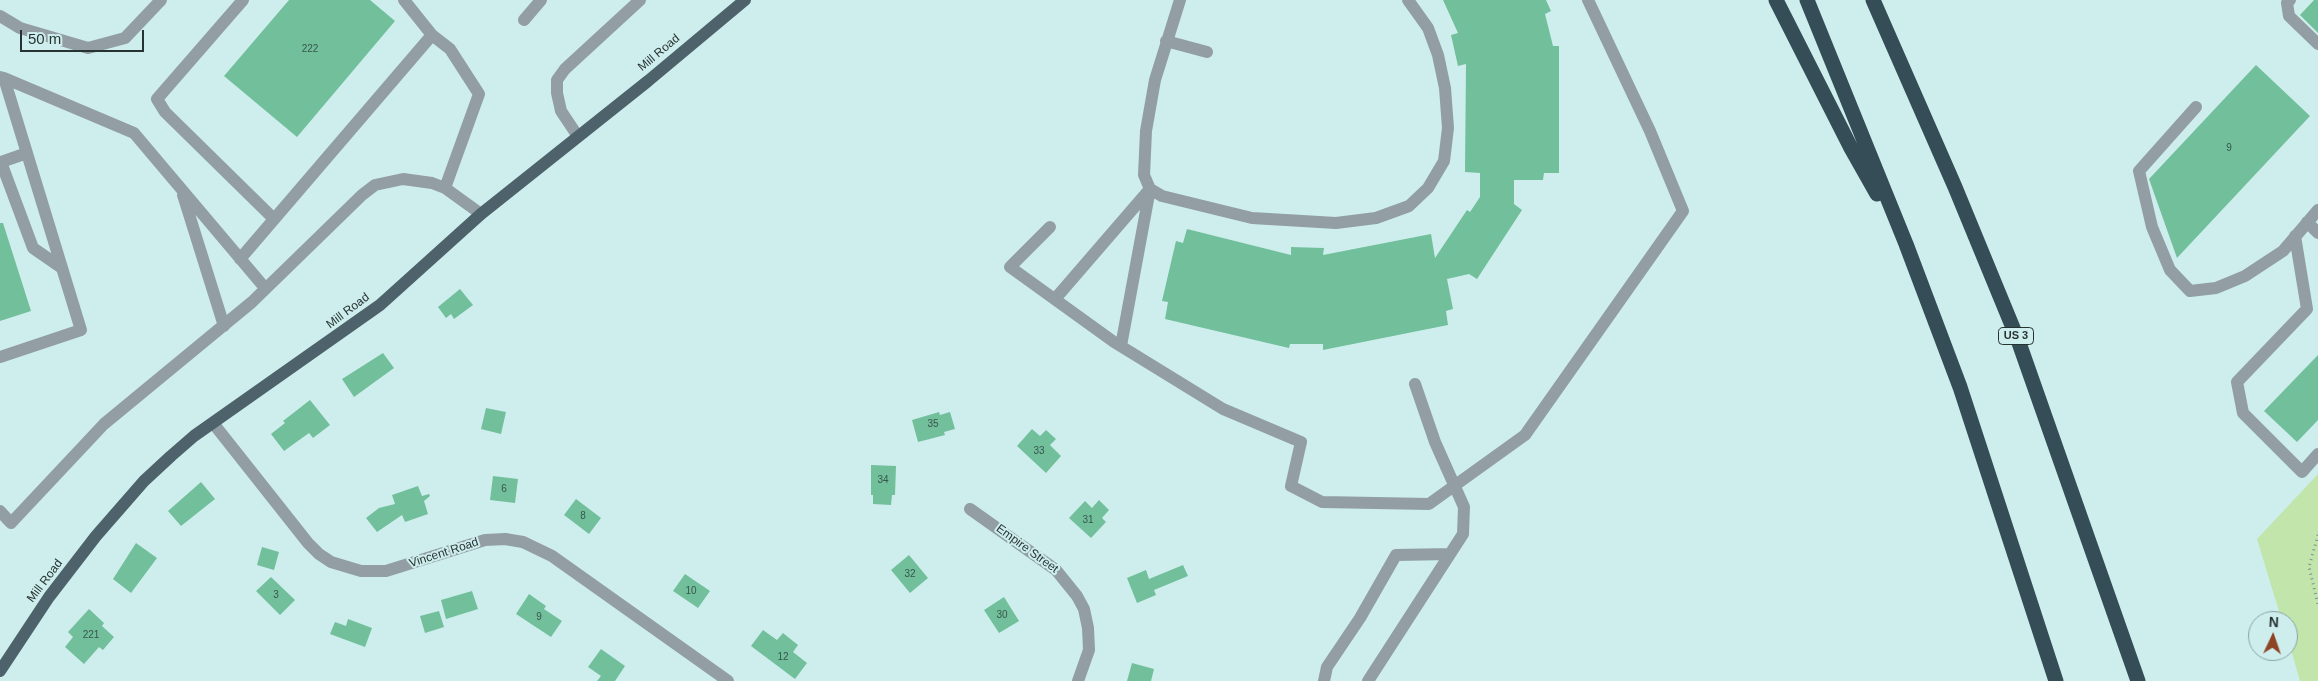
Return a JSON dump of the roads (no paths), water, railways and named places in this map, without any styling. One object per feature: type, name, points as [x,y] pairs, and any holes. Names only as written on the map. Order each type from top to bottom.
[{"type":"highway","points":[[1776,0],[1851,148],[1906,244]]},
{"type":"highway","points":[[1807,0],[1906,244],[1960,387],[2056,681]]},
{"type":"highway","name":"US 3","points":[[1872,0],[1955,186],[2018,340],[2138,681]]},
{"type":"main road","name":"Mill Road","points":[[0,671],[49,597],[112,516],[164,462],[213,424],[380,305],[481,214],[577,135],[648,81],[744,0]]},
{"type":"street","points":[[0,16],[20,28],[88,48],[125,38],[161,0]]},
{"type":"street","points":[[243,0],[157,99],[166,112],[274,219]]},
{"type":"street","points":[[404,0],[432,34],[450,50],[479,94],[445,188]]},
{"type":"street","points":[[524,20],[541,0]]},
{"type":"street","points":[[577,135],[561,111],[557,94],[557,80],[565,69],[640,0]]},
{"type":"street","points":[[1121,346],[1150,189],[1144,175],[1146,131],[1155,80],[1180,0]]},
{"type":"street","points":[[1150,189],[1162,196],[1202,208],[1252,218],[1336,223],[1376,218],[1410,206],[1428,188],[1444,160],[1448,128],[1445,88],[1438,56],[1428,28],[1408,0]]},
{"type":"street","points":[[1050,226],[1010,267],[1121,346],[1223,410],[1302,442],[1291,486],[1322,502],[1429,504],[1525,435],[1683,211],[1650,131],[1588,0]]},
{"type":"street","points":[[2290,0],[2287,3],[2289,16],[2318,44]]},
{"type":"street","points":[[240,259],[432,34]]},
{"type":"street","points":[[1166,41],[1207,52]]},
{"type":"street","points":[[2,78],[134,133],[265,288]]},
{"type":"street","points":[[0,357],[81,330],[2,78]]},
{"type":"street","points":[[2196,107],[2139,171],[2152,227],[2170,270],[2190,292],[2216,288],[2245,276],[2283,251],[2318,210]]},
{"type":"street","points":[[27,154],[1,162],[33,248],[62,268]]},
{"type":"street","points":[[0,511],[11,523],[104,424],[252,302],[362,195],[375,185],[388,181],[410,179],[445,188],[481,214]]},
{"type":"street","points":[[180,188],[224,326]]},
{"type":"street","points":[[1055,300],[1150,189]]},
{"type":"street","points":[[2307,222],[2318,233]]},
{"type":"street","points":[[2295,236],[2307,309],[2237,382],[2243,413],[2302,472],[2318,454]]},
{"type":"street","points":[[1368,681],[1463,534],[1464,507],[1456,485],[1435,442],[1414,384]]},
{"type":"street","name":"Vincent Road","points":[[213,424],[308,543],[331,562],[362,571],[386,571],[484,540],[505,539],[523,542],[552,556],[710,676],[728,681]]},
{"type":"street","name":"Empire Street","points":[[970,509],[1056,570],[1077,596],[1084,609],[1088,628],[1089,650],[1078,681]]},
{"type":"street","points":[[1324,681],[1327,668],[1360,618],[1396,555],[1450,554]]}]
